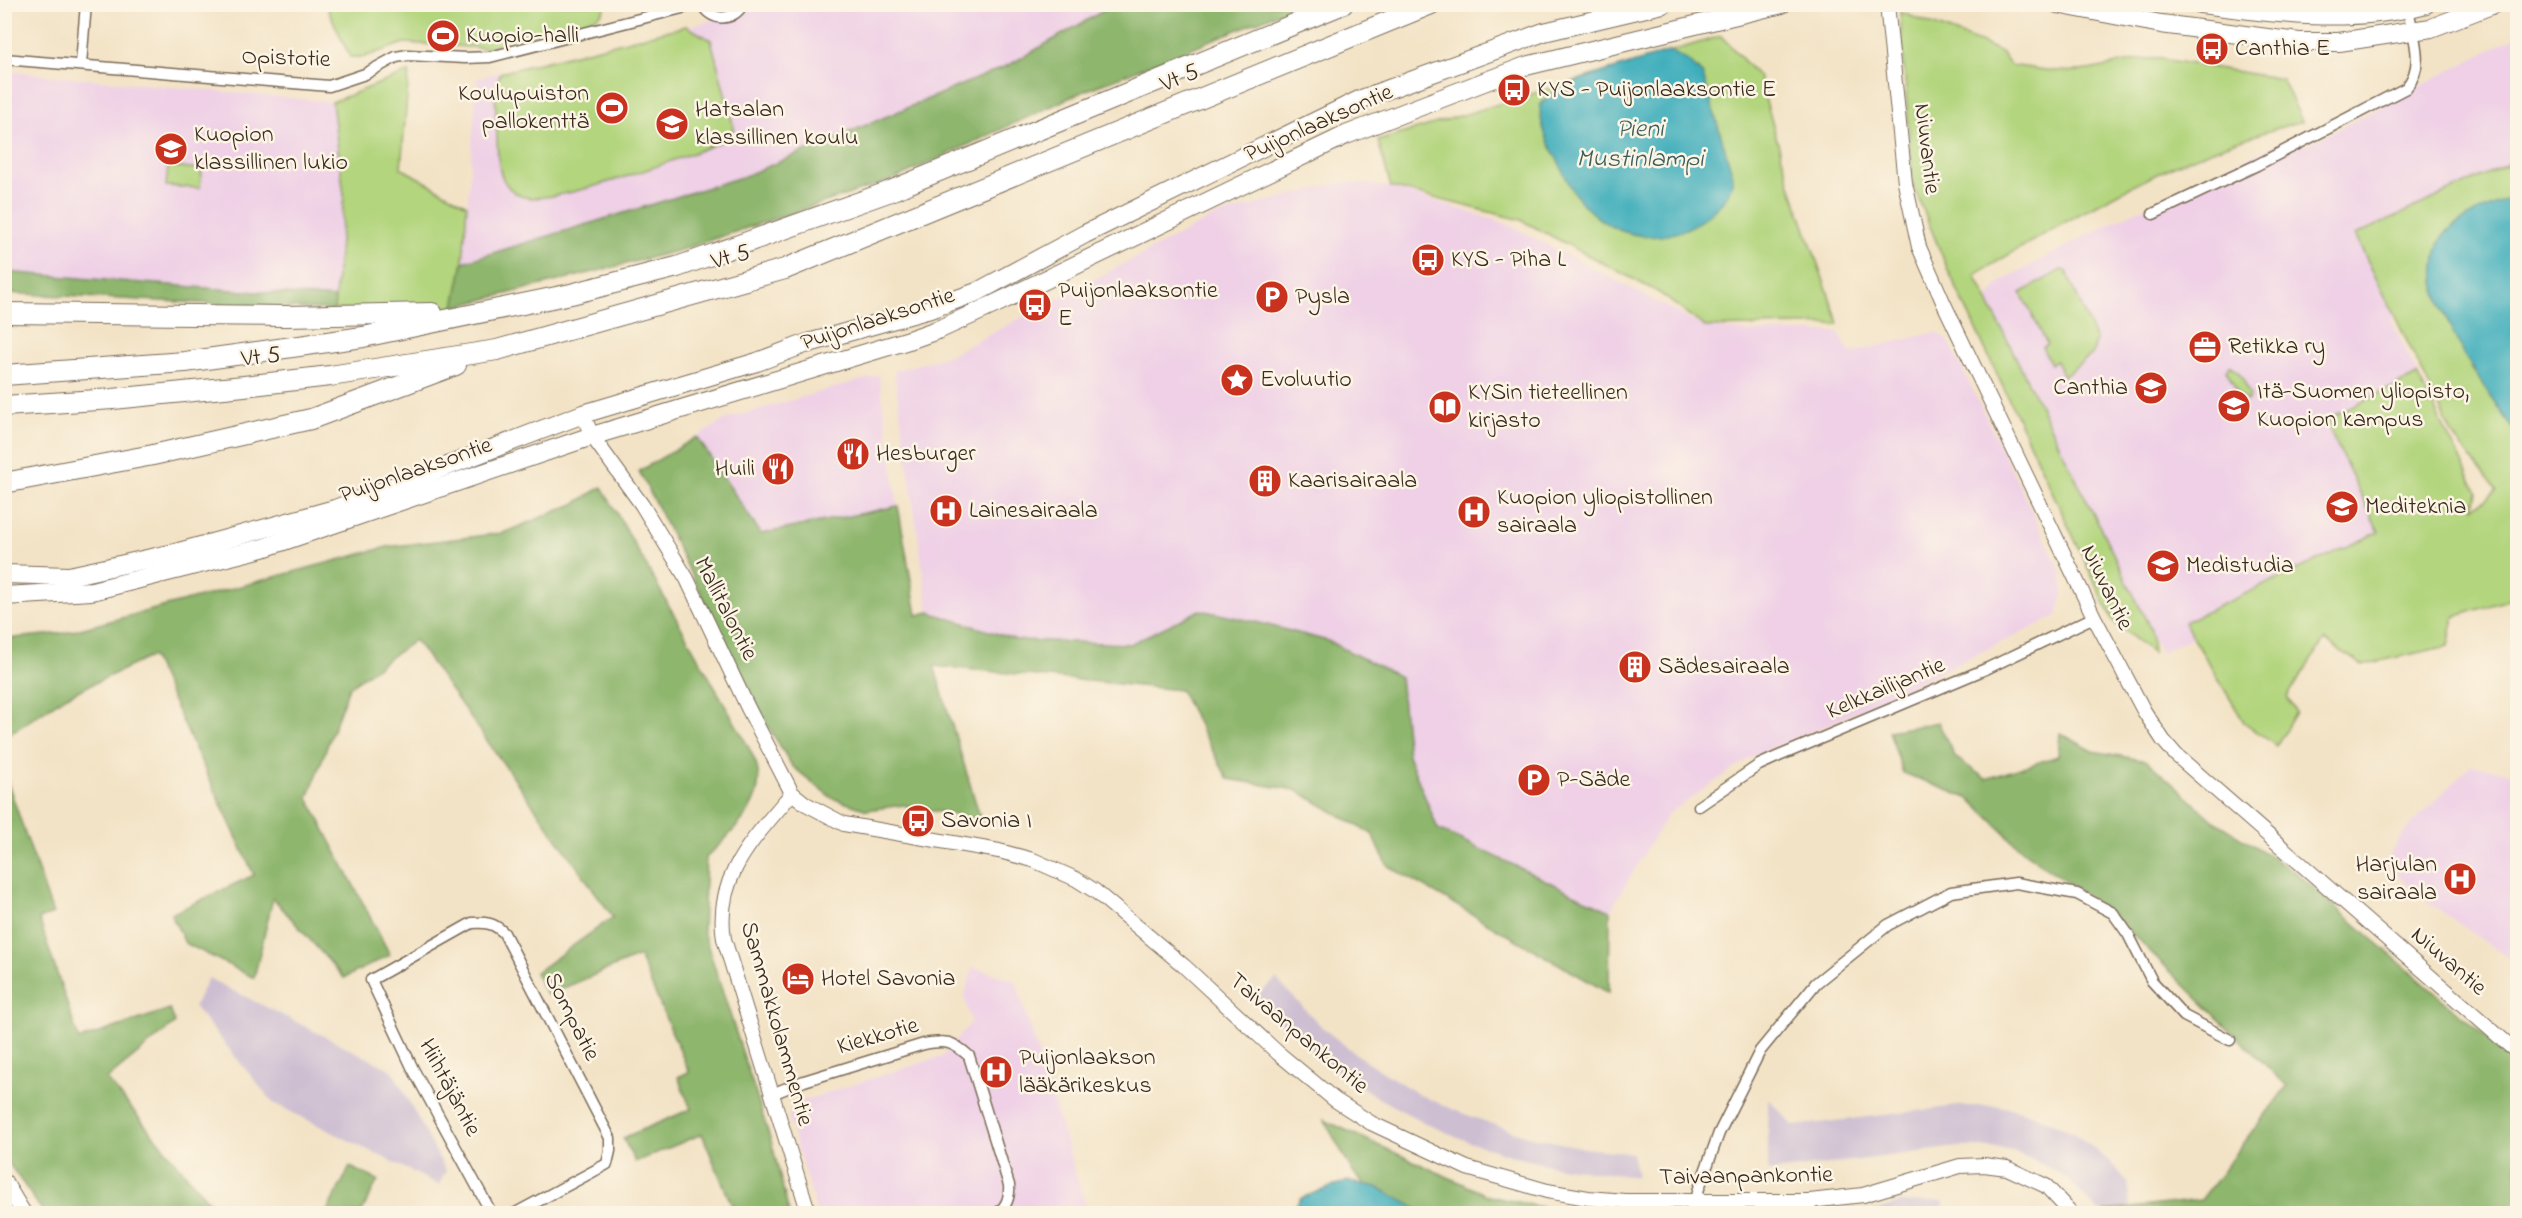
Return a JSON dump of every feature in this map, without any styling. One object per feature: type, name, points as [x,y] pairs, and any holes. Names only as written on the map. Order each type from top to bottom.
[{"type":"highway","name":"Vt 5","points":[[4,375],[185,362],[363,337],[571,294],[677,267],[888,192],[1343,4]]},
{"type":"highway","name":"Vt 5","points":[[4,406],[113,399],[254,385],[497,350],[785,269],[1431,4]]},
{"type":"highway","points":[[4,306],[26,312]]},
{"type":"highway","points":[[4,313],[286,316],[480,312]]},
{"type":"highway","points":[[4,483],[153,455],[311,419],[497,350]]},
{"type":"main road","name":"Puijonlaaksontie","points":[[4,596],[92,591],[263,548],[592,436],[940,329],[1346,135],[1527,66],[1736,7],[1782,4]]},
{"type":"main road","points":[[2057,4],[2161,24],[2299,42],[2339,42],[2412,33],[2461,18],[2494,4]]},
{"type":"main road","points":[[2200,4],[2315,17],[2350,16],[2408,9],[2426,4]]},
{"type":"main road","name":"Puijonlaaksontie","points":[[4,574],[69,576],[190,549],[335,509],[583,414],[757,362],[805,344],[930,309],[977,292],[1085,234],[1351,104],[1544,32],[1660,5]]},
{"type":"main road","points":[[4,1181],[24,1214]]},
{"type":"street","points":[[81,64],[86,4]]},
{"type":"street","name":"Opistotie","points":[[4,58],[278,84],[330,86],[402,56],[490,57],[700,4],[709,14],[722,19],[735,15],[743,4]]},
{"type":"street","name":"Niuvantie","points":[[1887,4],[1905,183],[1919,247],[1932,280],[2094,617],[2144,711],[2163,740],[2176,754],[2517,1053]]},
{"type":"street","points":[[2153,214],[2406,88],[2414,78],[2417,56],[2408,9]]},
{"type":"street","name":"Mallitalontie","points":[[583,414],[592,436],[642,506],[687,579],[748,708],[792,793],[829,817]]},
{"type":"street","name":"Kelkkailijantie","points":[[1699,806],[1759,765],[1988,668],[2094,617]]},
{"type":"street","name":"Sammakkolammentie","points":[[792,793],[743,853],[722,901],[722,922],[724,939],[809,1214]]},
{"type":"street","name":"Taivaanpankontie","points":[[829,817],[844,824],[960,843],[1033,860],[1076,879],[1095,891],[1184,966],[1278,1053],[1335,1100],[1371,1123],[1467,1168],[1547,1191],[1588,1198],[1679,1207],[1697,1202],[1810,1207],[1863,1195],[1960,1166],[1984,1165],[2007,1168],[2046,1186],[2072,1214]]},
{"type":"street","points":[[1697,1202],[1698,1191],[1719,1133],[1760,1051],[1816,983],[1888,925],[1951,892],[2016,884],[2077,894],[2113,913],[2128,934],[2152,981],[2184,1016],[2230,1040]]},
{"type":"street","name":"Sompatie","points":[[371,980],[472,923],[483,922],[495,925],[504,933],[610,1138],[607,1164],[514,1214]]},
{"type":"street","name":"Hiihtäjäntie","points":[[371,980],[413,1069],[492,1214]]},
{"type":"street","name":"Kiekkotie","points":[[772,1094],[804,1081],[924,1044],[943,1040],[957,1045],[969,1056],[1009,1185],[1010,1195],[997,1214]]},
{"type":"shaded area","name":"Hatsalan klassillinen koulu","points":[[775,5],[1115,5],[1011,64],[745,176],[463,262],[477,78]]},
{"type":"shaded area","name":"Itä-Suomen yliopisto, Kuopion kampus","points":[[2517,36],[2517,195],[2453,226],[2436,290],[2390,319],[2477,492],[2161,653],[2091,521],[1983,305],[1999,283],[2095,231],[2299,134],[2305,146]]},
{"type":"shaded area","name":"Kuopion klassillinen lukio","points":[[4,71],[332,102],[344,195],[335,298],[5,272]]},
{"type":"shaded area","name":"Kuopion yliopistollinen sairaala","points":[[1348,182],[1391,187],[1509,225],[1705,327],[1749,332],[1838,332],[1850,353],[1936,332],[1949,341],[2062,574],[2063,594],[2057,616],[1834,722],[1749,758],[1667,815],[1610,911],[1438,829],[1408,755],[1400,677],[1328,641],[1200,610],[1130,644],[1017,640],[929,612],[894,371],[948,356],[1215,216],[1325,186]]},
{"type":"shaded area","points":[[879,375],[898,506],[760,534],[697,437],[726,419]]},
{"type":"shaded area","name":"Harjulan sairaala","points":[[2471,765],[2511,773],[2517,783],[2517,964],[2418,895],[2385,862],[2405,831]]},
{"type":"shaded area","points":[[973,967],[1016,981],[1088,1213],[817,1213],[788,1117],[795,1103],[943,1056],[971,1022],[964,997]]},
{"type":"shaded area","points":[[208,978],[392,1070],[446,1171],[439,1185],[273,1103],[194,1006]]},
{"type":"shaded area","points":[[1276,979],[1324,1029],[1361,1058],[1418,1094],[1459,1112],[1527,1136],[1584,1148],[1632,1153],[1637,1177],[1558,1167],[1516,1157],[1472,1143],[1429,1125],[1378,1098],[1320,1058],[1255,998]]},
{"type":"shaded area","points":[[1768,1099],[1794,1126],[1957,1106],[1999,1106],[2019,1110],[2074,1133],[2109,1161],[2127,1181],[2130,1208],[2099,1212],[2071,1182],[2054,1170],[2013,1151],[1981,1147],[1957,1147],[1768,1172]]},
{"type":"shaded area","points":[[1943,1201],[1944,1213],[1869,1213],[1899,1203]]},
{"type":"green space","points":[[1115,4],[1299,5],[1082,92],[892,180],[677,251],[454,307],[463,262],[745,176],[1011,64]]},
{"type":"green space","name":"Kuopio-halli","points":[[326,5],[606,5],[602,13],[595,18],[487,48],[404,43],[364,57],[350,57]]},
{"type":"green space","points":[[1900,12],[2001,52],[2010,65],[2050,71],[2079,71],[2134,61],[2162,59],[2282,79],[2302,121],[2238,141],[2176,165],[2074,217],[1975,275],[2151,630],[2153,653],[2113,621],[1948,270],[1913,185]]},
{"type":"green space","name":"Koulupuiston pallokenttä","points":[[686,26],[711,40],[734,128],[731,137],[658,166],[562,194],[537,198],[521,196],[507,185],[500,170],[498,154],[496,96],[500,73]]},
{"type":"green space","points":[[1721,36],[1759,77],[1790,185],[1839,324],[1705,327],[1658,292],[1521,220],[1391,187],[1378,141]]},
{"type":"green space","points":[[409,72],[401,168],[467,205],[463,262],[454,307],[334,310],[344,195],[332,102]]},
{"type":"green space","points":[[2517,160],[2517,195],[2453,226],[2436,290],[2472,369],[2517,435],[2517,597],[2454,617],[2448,646],[2362,665],[2324,640],[2287,697],[2296,712],[2276,746],[2244,722],[2184,622],[2379,532],[2325,420],[2417,375],[2477,492],[2474,508],[2497,491],[2454,437],[2355,235]]},
{"type":"green space","points":[[168,166],[202,169],[200,188],[166,186]]},
{"type":"green space","points":[[2061,270],[2066,271],[2096,340],[2093,354],[2063,376],[2056,361],[2051,364],[2042,347],[2047,344],[2021,293]]},
{"type":"green space","points":[[4,272],[335,298],[334,310],[5,293]]},
{"type":"green space","points":[[2230,365],[2240,374],[2244,382],[2250,396],[2247,401],[2238,393],[2226,370]]},
{"type":"green space","points":[[697,437],[761,534],[898,506],[917,615],[929,612],[1017,640],[1130,644],[1200,610],[1328,641],[1400,677],[1408,755],[1438,829],[1610,911],[1609,993],[1388,866],[1372,834],[1296,790],[1228,779],[1180,690],[934,666],[981,820],[903,805],[867,810],[832,798],[792,766],[768,726],[639,471]]},
{"type":"green space","points":[[602,487],[743,737],[757,767],[759,781],[751,806],[735,829],[706,858],[703,931],[772,1144],[789,1213],[735,1213],[702,1134],[635,1162],[623,1138],[691,1109],[678,1077],[689,1072],[639,956],[547,995],[535,973],[613,917],[415,640],[349,687],[308,798],[390,955],[344,978],[273,898],[254,978],[185,943],[171,914],[254,875],[152,656],[65,697],[5,737],[5,639],[65,633],[387,547],[503,533],[574,504]]},
{"type":"green space","points":[[1938,722],[1955,757],[1986,779],[2058,756],[2060,733],[2093,751],[2147,761],[2213,820],[2294,871],[2517,1064],[2517,1213],[2108,1213],[2106,1211],[2201,1200],[2287,1086],[2111,913],[2024,852],[1970,799],[1903,773],[1889,731]]},
{"type":"green space","points":[[4,772],[53,914],[39,919],[79,1040],[170,1009],[175,1023],[107,1079],[218,1213],[44,1213],[5,1158]]},
{"type":"green space","points":[[1324,1120],[1489,1196],[1568,1213],[1425,1213],[1367,1187],[1353,1172]]},
{"type":"green space","points":[[350,1167],[378,1180],[361,1213],[326,1213]]},
{"type":"water","name":"Pieni Mustinlampi","points":[[1670,51],[1690,62],[1703,75],[1733,176],[1732,183],[1721,203],[1690,227],[1672,234],[1637,235],[1620,230],[1603,221],[1575,194],[1545,134],[1540,105],[1558,87]]},
{"type":"water","points":[[2517,195],[2517,435],[2471,366],[2451,329],[2435,286],[2435,264],[2442,238],[2455,225]]},
{"type":"water","points":[[1347,1181],[1377,1187],[1425,1213],[1290,1213],[1301,1198]]},
{"type":"place","name":"Kuopio-halli","points":[[443,36]]},
{"type":"place","name":"Canthia E","points":[[2212,49]]},
{"type":"place","name":"KYS - Puijonlaaksontie E","points":[[1514,90]]},
{"type":"place","name":"Koulupuiston pallokenttä","points":[[612,108]]},
{"type":"place","name":"Hatsalan klassillinen koulu","points":[[672,124]]},
{"type":"place","name":"Kuopion klassillinen lukio","points":[[171,149]]},
{"type":"place","name":"KYS - Piha L","points":[[1428,260]]},
{"type":"place","name":"Pysla","points":[[1272,297]]},
{"type":"place","name":"Puijonlaaksontie E","points":[[1035,305]]},
{"type":"place","name":"Retikka ry","points":[[2205,347]]},
{"type":"place","name":"Evoluutio","points":[[1237,380]]},
{"type":"place","name":"Canthia","points":[[2151,388]]},
{"type":"place","name":"Itä-Suomen yliopisto, Kuopion kampus","points":[[2234,406]]},
{"type":"place","name":"KYSin tieteellinen kirjasto","points":[[1445,407]]},
{"type":"place","name":"Hesburger","points":[[853,454]]},
{"type":"place","name":"Huili","points":[[778,469]]},
{"type":"place","name":"Kaarisairaala","points":[[1265,481]]},
{"type":"place","name":"Mediteknia","points":[[2342,507]]},
{"type":"place","name":"Lainesairaala","points":[[946,511]]},
{"type":"place","name":"Kuopion yliopistollinen sairaala","points":[[1474,512]]},
{"type":"place","name":"Medistudia","points":[[2163,566]]},
{"type":"place","name":"Sädesairaala","points":[[1635,667]]},
{"type":"place","name":"P-Säde","points":[[1534,780]]},
{"type":"place","name":"Savonia I","points":[[918,821]]},
{"type":"place","name":"Harjulan sairaala","points":[[2460,879]]},
{"type":"place","name":"Hotel Savonia","points":[[798,979]]},
{"type":"place","name":"Puijonlaakson lääkärikeskus","points":[[996,1072]]}]
